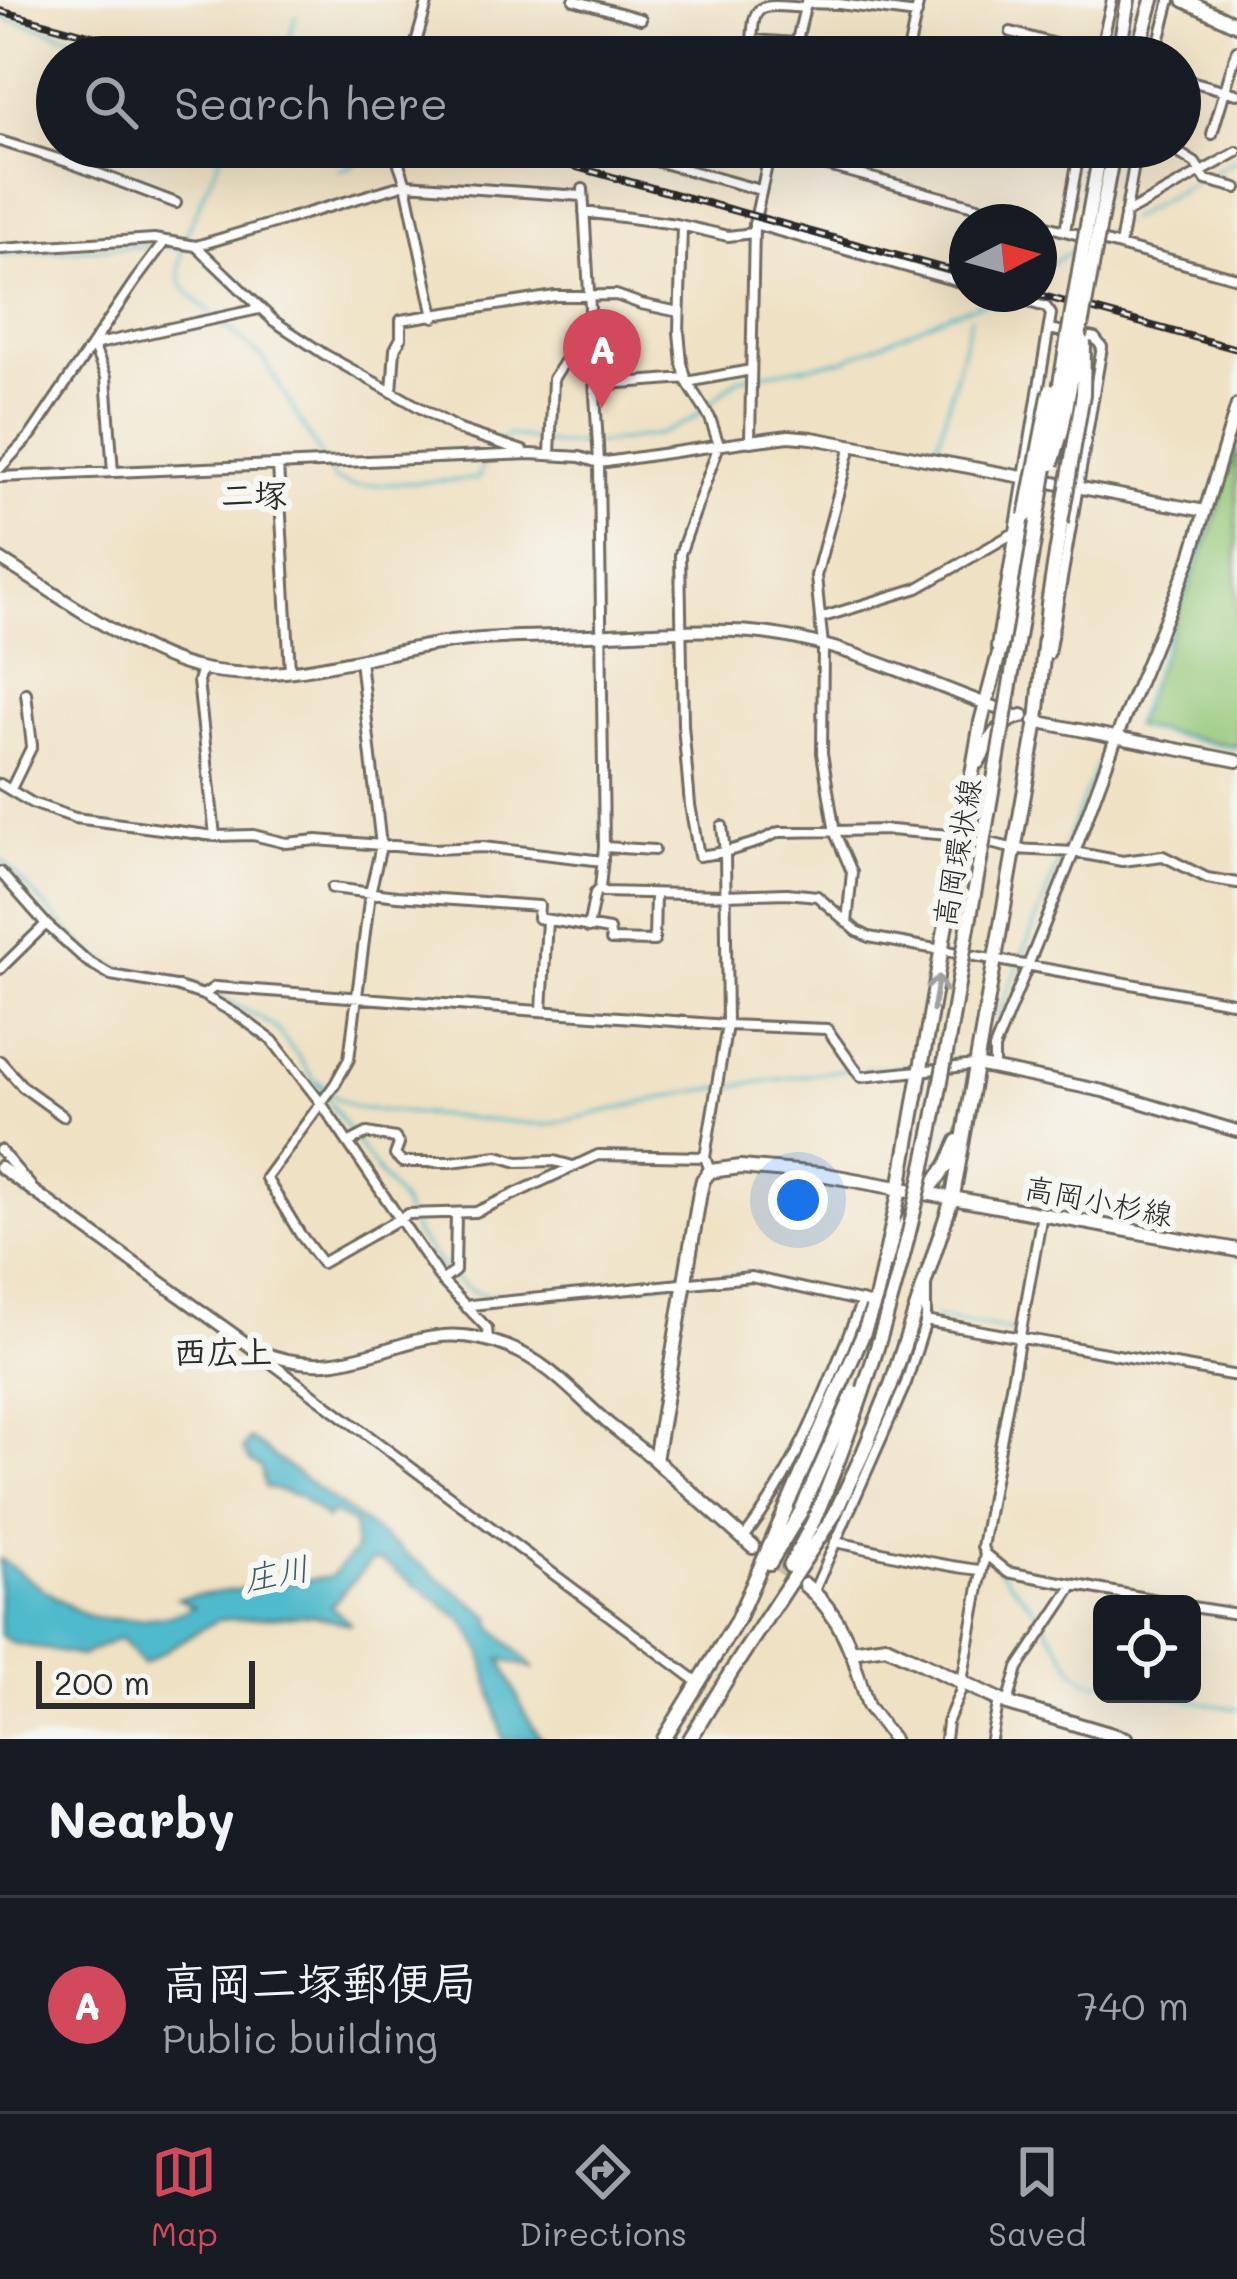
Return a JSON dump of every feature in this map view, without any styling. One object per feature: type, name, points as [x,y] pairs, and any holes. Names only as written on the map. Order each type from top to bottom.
[{"type":"main road","points":[[1122,36],[1128,0]]},
{"type":"main road","points":[[1142,36],[1152,0]]},
{"type":"main road","points":[[1184,0],[1237,26]]},
{"type":"main road","name":"高岡環状線","points":[[730,1672],[814,1520],[842,1456],[886,1319],[928,1148],[980,858],[1031,518],[1097,168]]},
{"type":"main road","name":"高岡環状線","points":[[1031,518],[1062,430],[1110,168]]},
{"type":"main road","points":[[690,1739],[834,1515],[920,1320],[926,1276],[953,1196],[1037,722],[1061,523],[1083,394],[1086,300]]},
{"type":"main road","points":[[664,1739],[737,1620],[857,1349],[900,1189],[972,774],[1031,518]]},
{"type":"main road","points":[[972,774],[1004,723],[1028,702],[1041,675]]},
{"type":"main road","points":[[871,1300],[887,1276],[902,1230],[947,1165],[964,1130]]},
{"type":"main road","points":[[906,1149],[945,1222]]},
{"type":"main road","points":[[748,1543],[655,1460],[708,1164],[820,1174],[953,1196]]},
{"type":"main road","name":"高岡小杉線","points":[[953,1196],[1237,1250]]},
{"type":"main road","name":"高岡環状線","points":[[737,1620],[800,1513],[886,1319]]},
{"type":"main road","points":[[809,1589],[830,1610],[851,1651],[886,1646],[1003,1702],[1126,1739]]},
{"type":"street","points":[[418,36],[428,0]]},
{"type":"street","points":[[574,0],[641,19]]},
{"type":"street","points":[[912,36],[919,0]]},
{"type":"street","points":[[1104,36],[1112,0]]},
{"type":"street","points":[[1161,36],[1170,0]]},
{"type":"street","points":[[752,36],[754,14],[766,4],[839,4],[917,14]]},
{"type":"street","points":[[798,36],[806,4]]},
{"type":"street","points":[[1011,32],[1025,36]]},
{"type":"street","points":[[1213,134],[1237,50]]},
{"type":"street","points":[[1201,84],[1237,94]]},
{"type":"street","points":[[0,141],[36,152]]},
{"type":"street","points":[[1125,214],[1204,175],[1237,152]]},
{"type":"street","points":[[84,168],[176,203]]},
{"type":"street","points":[[400,168],[434,317]]},
{"type":"street","points":[[681,168],[760,190]]},
{"type":"street","points":[[749,441],[753,229],[766,168]]},
{"type":"street","points":[[839,168],[967,204]]},
{"type":"street","points":[[1065,231],[1076,168]]},
{"type":"street","points":[[1120,246],[1133,168]]},
{"type":"street","points":[[1199,168],[1204,175],[1237,188]]},
{"type":"street","points":[[0,249],[166,240],[196,246],[406,184],[582,192],[599,463],[604,847],[600,888],[595,892],[588,928]]},
{"type":"street","points":[[584,212],[728,236],[753,229],[949,279]]},
{"type":"street","points":[[682,226],[679,332],[687,380],[710,418],[719,445],[680,554],[683,725],[699,856],[725,852],[779,832],[890,830],[1122,861],[1163,856],[1207,878],[1237,884]]},
{"type":"street","points":[[1057,229],[1237,278]]},
{"type":"street","points":[[0,472],[31,435],[166,240]]},
{"type":"street","points":[[196,246],[284,329],[460,430],[530,454]]},
{"type":"street","points":[[392,392],[401,320],[589,295],[616,295],[679,312]]},
{"type":"street","points":[[93,345],[260,308]]},
{"type":"street","points":[[994,669],[1049,312]]},
{"type":"street","points":[[1041,675],[1102,346],[1100,341],[1049,329]]},
{"type":"street","points":[[93,345],[106,377],[113,472]]},
{"type":"street","points":[[550,454],[553,380],[570,352],[592,351]]},
{"type":"street","points":[[595,386],[751,370]]},
{"type":"street","points":[[1036,402],[1091,410]]},
{"type":"street","points":[[994,1068],[994,1049],[1174,598],[1237,405]]},
{"type":"street","points":[[0,472],[113,472],[530,454],[599,463],[789,436],[1205,512]]},
{"type":"street","points":[[847,923],[851,872],[835,832],[822,753],[824,645],[816,576],[851,446]]},
{"type":"street","points":[[278,465],[290,671]]},
{"type":"street","points":[[820,618],[918,588],[1014,533]]},
{"type":"street","points":[[0,559],[134,640],[202,669],[248,675],[290,671],[451,642],[756,632],[824,645],[1037,722],[1237,760]]},
{"type":"street","points":[[360,658],[381,846],[370,893],[349,1060],[266,1178],[322,1263],[408,1214],[476,1212],[598,1155],[708,1164],[727,1025],[722,826]]},
{"type":"street","points":[[202,669],[198,681],[214,836]]},
{"type":"street","points":[[11,789],[32,746],[26,693]]},
{"type":"street","points":[[0,784],[32,803],[75,818],[214,836],[254,836],[286,843],[317,840],[433,849],[483,847],[603,861]]},
{"type":"street","points":[[604,847],[654,850]]},
{"type":"street","points":[[0,872],[86,962],[112,975],[203,995],[273,1041],[321,1102],[442,1281],[487,1328],[488,1340]]},
{"type":"street","points":[[332,888],[539,906],[538,918],[608,930],[611,940],[654,941],[655,895]]},
{"type":"street","points":[[600,888],[655,895],[787,892],[817,896],[868,937],[1237,1003]]},
{"type":"street","points":[[542,1010],[547,920]]},
{"type":"street","points":[[0,969],[46,924]]},
{"type":"street","points":[[203,995],[215,987],[727,1025],[827,1028],[861,1077],[976,1065],[1103,1091],[1237,1131]]},
{"type":"street","points":[[0,1061],[23,1087],[63,1116]]},
{"type":"street","points":[[348,1143],[368,1133],[395,1138],[399,1144],[395,1155],[402,1162],[497,1156],[575,1166]]},
{"type":"street","points":[[0,1150],[35,1192]]},
{"type":"street","points":[[0,1167],[254,1349],[694,1688]]},
{"type":"street","points":[[442,1281],[454,1271],[456,1213]]},
{"type":"street","points":[[1042,1214],[982,1547],[1007,1572],[1126,1595]]},
{"type":"street","points":[[467,1308],[751,1277],[871,1300],[748,1543]]},
{"type":"street","points":[[809,1589],[906,1383],[920,1320],[1237,1376]]},
{"type":"street","points":[[254,1349],[313,1364],[348,1360],[421,1337],[488,1340],[531,1357],[655,1460]]},
{"type":"street","points":[[835,1542],[980,1570]]},
{"type":"street","points":[[945,1739],[960,1692],[980,1570],[988,1556]]},
{"type":"street","points":[[991,1739],[1018,1668],[1073,1586]]},
{"type":"street","points":[[1201,1608],[1237,1614]]},
{"type":"street","points":[[851,1651],[868,1706],[893,1739]]},
{"type":"green space","points":[[1237,448],[1237,746],[1134,726],[1213,527]]},
{"type":"water","points":[[249,1438],[491,1617],[492,1626],[535,1669],[501,1659],[541,1739],[503,1739],[481,1649],[463,1620],[383,1562],[371,1561],[331,1606],[352,1625],[312,1615],[217,1620],[143,1664],[120,1638],[81,1656],[13,1643],[0,1635],[0,1559],[81,1613],[113,1619],[157,1617],[193,1607],[178,1598],[330,1577],[355,1552],[354,1524],[332,1512],[327,1519],[300,1496],[265,1487],[261,1467],[243,1450]]},
{"type":"waterway","points":[[0,17],[69,36]]},
{"type":"waterway","points":[[290,36],[295,17]]},
{"type":"waterway","points":[[1208,175],[1237,159]]},
{"type":"waterway","points":[[184,239],[215,168]]},
{"type":"waterway","points":[[340,170],[345,168]]},
{"type":"waterway","points":[[1129,219],[1200,179]]},
{"type":"waterway","points":[[1103,233],[1121,223]]},
{"type":"waterway","points":[[0,255],[182,247]]},
{"type":"waterway","points":[[1057,260],[1079,247]]},
{"type":"waterway","points":[[182,249],[179,272],[184,287],[212,314]]},
{"type":"waterway","points":[[499,440],[509,435],[556,444],[604,443],[660,434],[691,420],[739,378],[844,360],[954,312]]},
{"type":"waterway","points":[[935,454],[971,317]]},
{"type":"waterway","points":[[219,321],[263,358],[335,480],[353,486],[478,479],[484,461]]},
{"type":"waterway","points":[[1135,721],[1199,558],[1237,439]]},
{"type":"waterway","points":[[1136,728],[1237,749]]},
{"type":"waterway","points":[[998,1018],[1097,764]]},
{"type":"waterway","points":[[0,858],[89,953],[117,967],[193,984],[276,1029],[402,1203],[417,1236],[449,1275],[470,1290],[503,1296],[680,1280]]},
{"type":"waterway","points":[[950,1062],[961,1061]]},
{"type":"waterway","points":[[864,1069],[913,1066]]},
{"type":"waterway","points":[[319,1082],[356,1108],[547,1125],[684,1093],[849,1069]]},
{"type":"waterway","points":[[690,1279],[752,1274]]},
{"type":"waterway","points":[[935,1318],[1012,1331],[1012,1335]]},
{"type":"waterway","points":[[988,1558],[1033,1607],[1075,1670],[1093,1682]]},
{"type":"waterway","points":[[1201,1702],[1237,1709]]},
{"type":"tunnel","points":[[810,1444],[855,1479]]},
{"type":"tunnel","points":[[764,1554],[800,1582]]},
{"type":"railway","points":[[0,11],[92,36]]},
{"type":"railway","points":[[580,168],[949,270]]},
{"type":"railway","points":[[1057,300],[1237,349]]},
{"type":"place","name":"高岡二塚郵便局","points":[[602,408]]},
{"type":"district","name":"二塚","points":[[254,493]]},
{"type":"district","name":"西広上","points":[[223,1350]]},
{"type":"water label","name":"庄川","points":[[276,1572]]}]
